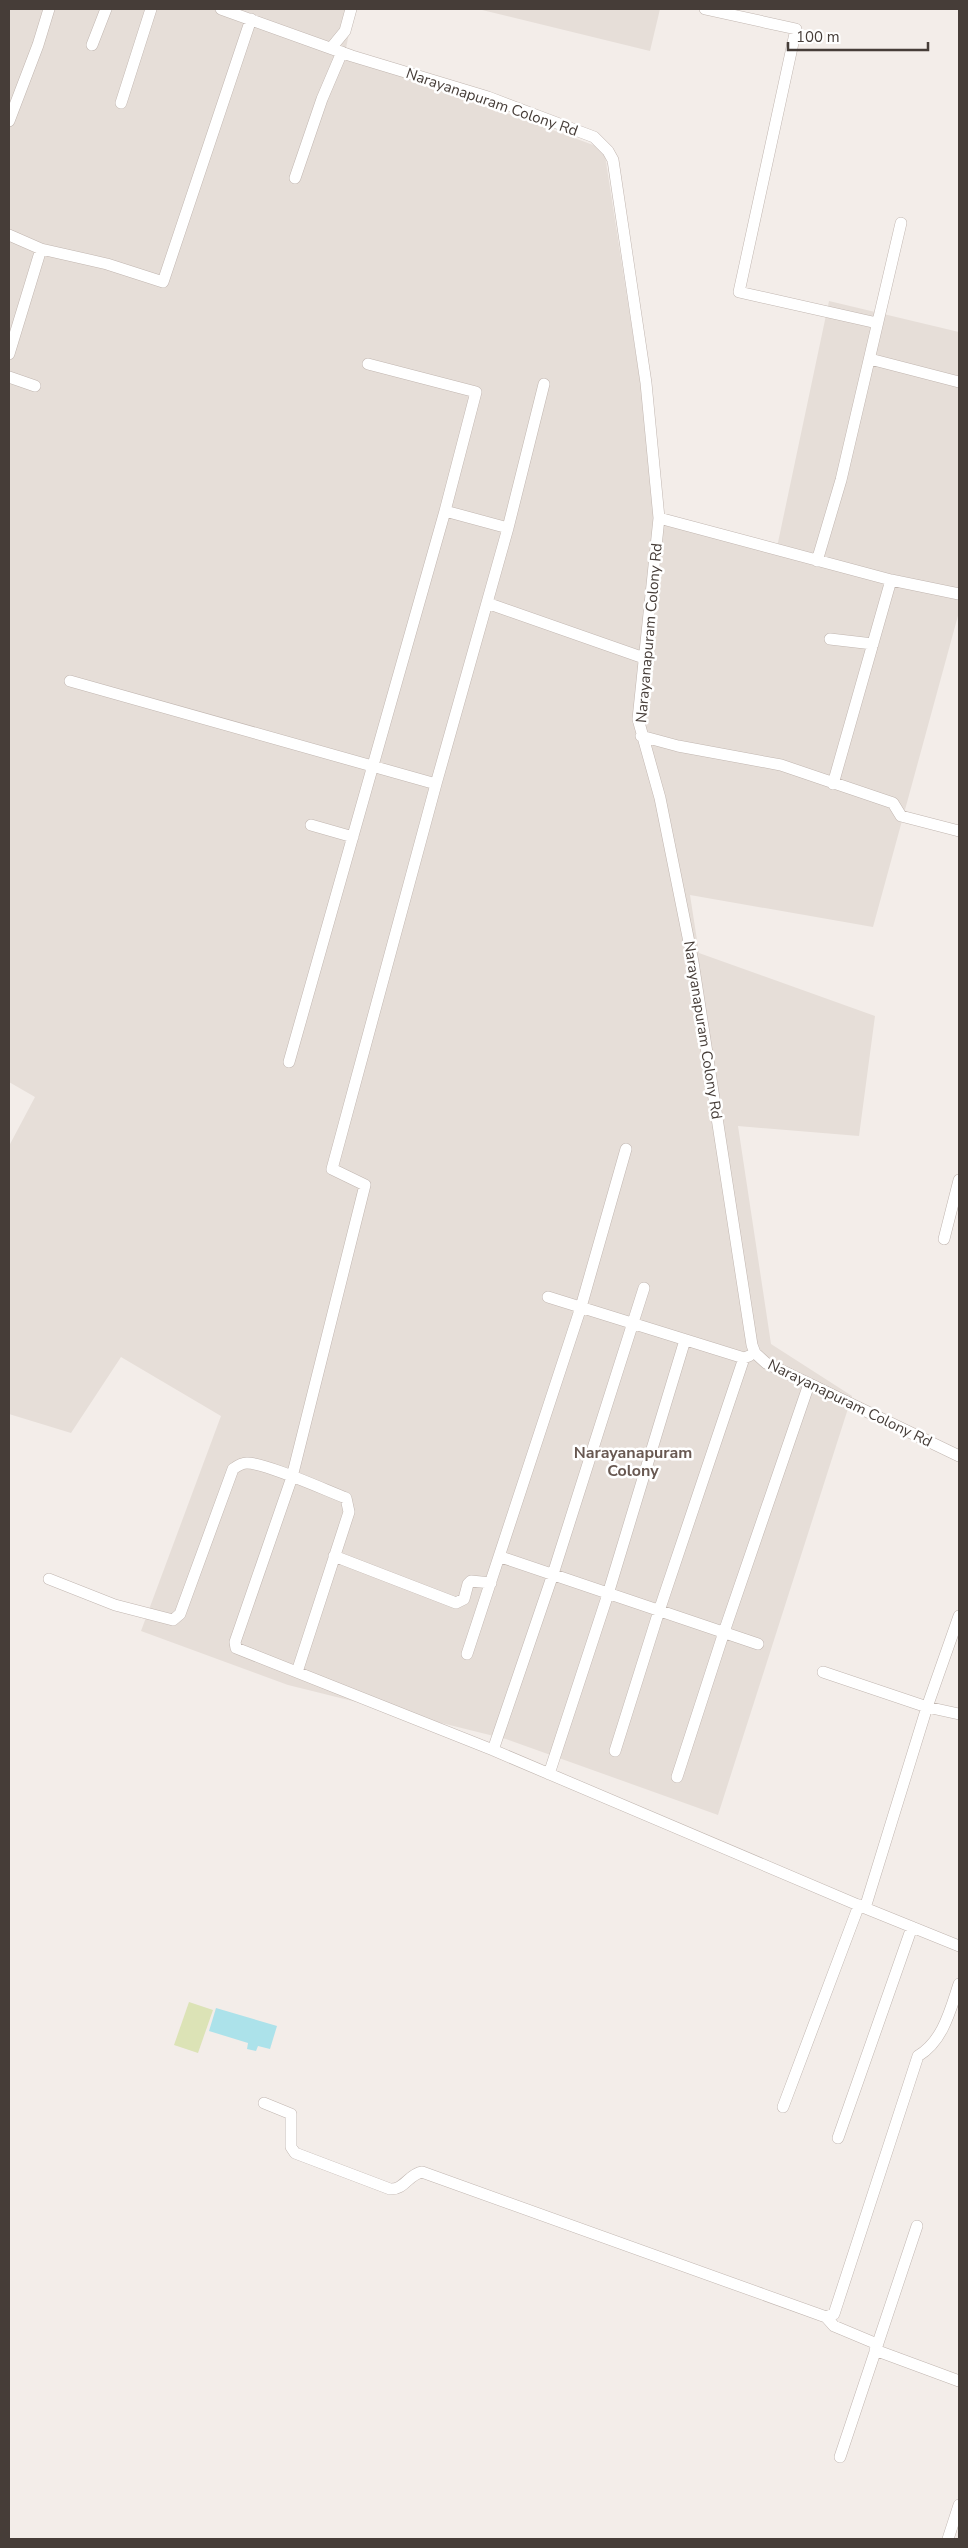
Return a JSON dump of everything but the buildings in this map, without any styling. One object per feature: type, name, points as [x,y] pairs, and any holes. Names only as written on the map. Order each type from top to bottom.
[{"type":"street","points":[[9,117],[38,44],[49,9]]},
{"type":"street","points":[[92,44],[106,9]]},
{"type":"street","points":[[121,104],[151,9]]},
{"type":"street","name":"Narayanapuram Colony Rd","points":[[221,9],[342,52],[488,97],[594,136],[614,160],[646,383],[659,518],[638,719],[641,736],[660,798],[693,962],[752,1345],[755,1353],[766,1362],[959,1456]]},
{"type":"street","points":[[295,178],[322,99],[342,52],[351,9]]},
{"type":"street","points":[[704,9],[796,29],[739,292],[877,323]]},
{"type":"street","points":[[9,235],[41,249],[106,264],[162,282],[251,19]]},
{"type":"street","points":[[342,52],[346,31]]},
{"type":"street","points":[[817,561],[841,480],[901,223]]},
{"type":"street","points":[[9,354],[41,249]]},
{"type":"street","points":[[870,359],[959,382]]},
{"type":"street","points":[[289,1062],[445,511],[476,392],[368,364]]},
{"type":"street","points":[[9,377],[35,386]]},
{"type":"street","points":[[544,384],[508,528],[436,784],[332,1169],[365,1184],[292,1477],[235,1644],[238,1649],[493,1750],[959,1946]]},
{"type":"street","points":[[445,511],[508,528]]},
{"type":"street","points":[[659,518],[891,580],[959,594]]},
{"type":"street","points":[[832,784],[891,580]]},
{"type":"street","points":[[487,603],[644,658]]},
{"type":"street","points":[[830,639],[873,644]]},
{"type":"street","points":[[70,681],[373,768],[436,784]]},
{"type":"street","points":[[641,736],[678,746],[780,765],[893,803],[901,816],[959,831]]},
{"type":"street","points":[[311,825],[353,837]]},
{"type":"street","points":[[467,1654],[501,1557],[581,1307],[626,1149]]},
{"type":"street","points":[[944,1239],[959,1180]]},
{"type":"street","points":[[493,1750],[553,1574],[644,1288]]},
{"type":"street","points":[[548,1297],[744,1358],[755,1353]]},
{"type":"street","points":[[549,1774],[608,1594],[685,1340]]},
{"type":"street","points":[[615,1751],[659,1611],[744,1358]]},
{"type":"street","points":[[677,1777],[724,1632],[810,1384]]},
{"type":"street","points":[[49,1578],[115,1605],[173,1620],[180,1614],[233,1469],[241,1464],[252,1464],[292,1477],[346,1498],[349,1512],[296,1672]]},
{"type":"street","points":[[334,1556],[456,1603],[464,1599],[468,1584],[471,1582],[491,1582]]},
{"type":"street","points":[[501,1557],[758,1644]]},
{"type":"street","points":[[783,2107],[862,1906],[926,1708],[959,1616]]},
{"type":"street","points":[[823,1672],[926,1708],[959,1714]]},
{"type":"street","points":[[838,2138],[912,1927]]},
{"type":"street","points":[[826,2317],[834,2314],[918,2056],[930,2049],[938,2039],[959,1984]]},
{"type":"street","points":[[264,2103],[291,2114],[291,2147],[295,2153],[395,2189],[422,2172],[826,2317],[834,2326],[876,2347],[959,2381]]},
{"type":"street","points":[[840,2457],[917,2226]]},
{"type":"street","points":[[948,2539],[959,2505]]},
{"type":"shaded area","points":[[9,9],[354,9],[345,53],[604,149],[661,516],[776,552],[829,301],[959,332],[959,612],[873,927],[690,895],[699,953],[875,1016],[859,1136],[738,1126],[771,1344],[852,1396],[718,1815],[506,1739],[288,1685],[141,1631],[221,1416],[121,1357],[71,1433],[9,1414],[9,1146],[35,1097],[9,1082]]},
{"type":"shaded area","points":[[478,9],[660,9],[650,51]]},
{"type":"green space","points":[[189,2002],[213,2010],[198,2053],[174,2045]]},
{"type":"water","points":[[216,2008],[277,2026],[270,2049],[258,2046],[256,2051],[247,2049],[248,2043],[209,2031]]},
{"type":"district","name":"Narayanapuram Colony","points":[[633,1462]]}]
